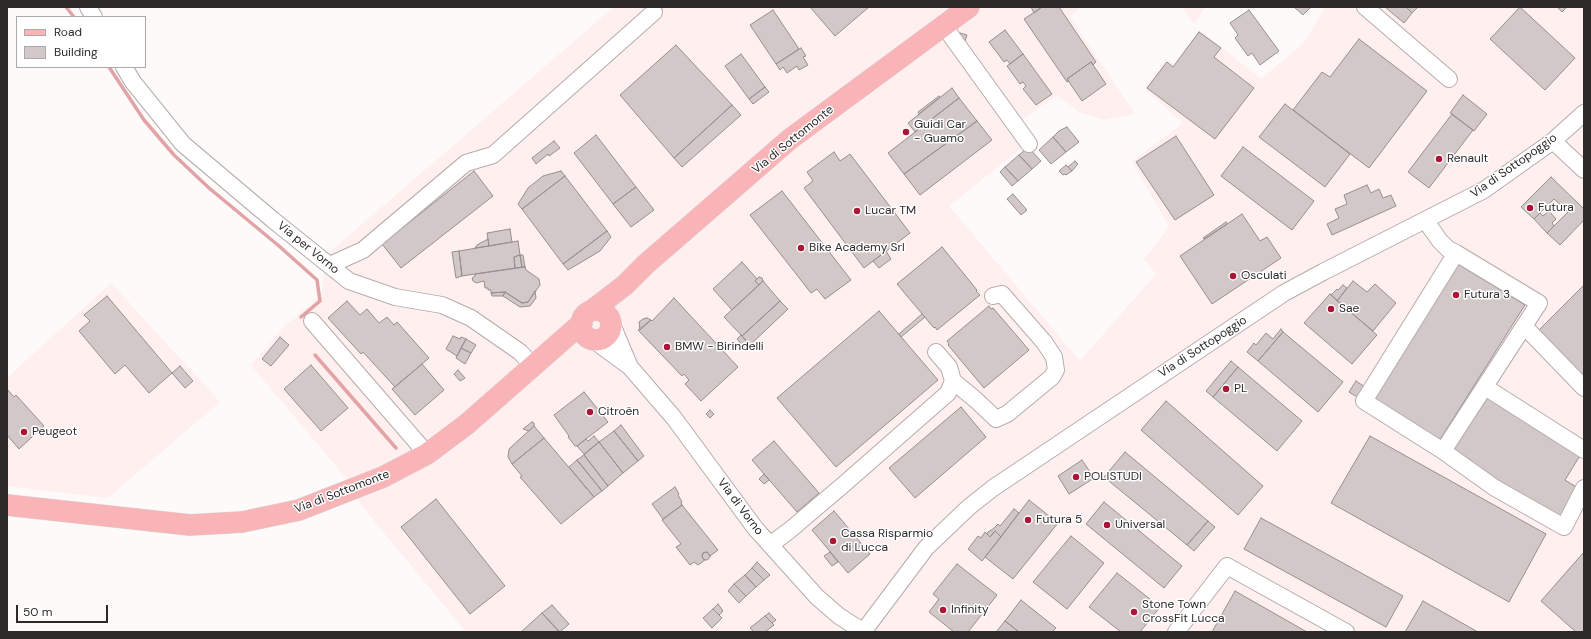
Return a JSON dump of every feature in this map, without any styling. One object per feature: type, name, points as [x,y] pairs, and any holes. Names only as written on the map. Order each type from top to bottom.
[{"type":"main road","name":"Via di Sottomonte","points":[[7,505],[190,525],[242,522],[300,510],[384,477],[427,454],[467,424],[538,362],[588,325],[646,264],[790,140],[969,7]]},
{"type":"main road","name":"Via di Sottomonte","points":[[588,325],[602,339],[606,336],[611,327],[616,304],[625,285]]},
{"type":"street","points":[[88,7],[93,16]]},
{"type":"street","points":[[1365,7],[1449,79]]},
{"type":"street","points":[[330,265],[363,250],[466,163],[493,155],[654,12]]},
{"type":"street","points":[[944,26],[1029,144]]},
{"type":"street","name":"Via per Vorno","points":[[125,68],[183,144],[349,281],[395,297],[442,305],[471,318],[520,352],[538,362]]},
{"type":"street","name":"Via di Sottopoggio","points":[[863,632],[926,548],[969,507],[993,488],[1284,293],[1484,190],[1553,141],[1584,113]]},
{"type":"street","points":[[1553,141],[1584,170]]},
{"type":"street","points":[[1425,220],[1440,241],[1456,253],[1539,303],[1443,451]]},
{"type":"street","points":[[1456,253],[1364,401],[1443,451],[1495,488],[1564,527],[1584,488]]},
{"type":"street","points":[[936,352],[949,367],[954,381],[996,419],[1007,414],[1052,377],[1056,370],[1054,357],[1044,342],[1002,294],[994,296]]},
{"type":"street","points":[[312,321],[427,454]]},
{"type":"street","name":"Via di Vorno","points":[[611,322],[630,368]]},
{"type":"street","name":"Via di Vorno","points":[[588,325],[630,368],[674,418],[755,528],[770,545],[817,597],[839,616],[863,632]]},
{"type":"street","points":[[1524,326],[1584,388]]},
{"type":"street","points":[[770,545],[843,486],[948,393],[954,381]]},
{"type":"street","points":[[1485,387],[1584,450]]},
{"type":"street","points":[[1176,632],[1227,566],[1346,632]]},
{"type":"shaded area","points":[[614,7],[1080,7],[1070,17],[1135,114],[1104,120],[1079,112],[1057,95],[1019,122],[1024,146],[949,206],[1080,361],[1156,274],[1144,259],[1169,227],[1132,161],[1183,123],[1144,89],[1166,59],[1174,64],[1200,30],[1261,79],[1304,43],[1325,7],[1584,7],[1584,632],[466,632],[361,505],[346,478],[251,365],[285,326],[322,294],[325,256]]},
{"type":"shaded area","points":[[1182,7],[1206,7],[1194,24]]},
{"type":"shaded area","points":[[111,283],[220,402],[108,498],[7,486],[7,378]]},
{"type":"building","points":[[810,7],[869,7],[835,36]]},
{"type":"building","points":[[1031,7],[1042,7],[1034,13]]},
{"type":"building","points":[[1042,7],[1059,7],[1096,62],[1093,65],[1091,62],[1067,79],[1069,81],[1067,82],[1024,19]]},
{"type":"building","points":[[1294,7],[1309,7],[1310,8],[1303,15]]},
{"type":"building","points":[[1385,7],[1406,7],[1412,13],[1404,23]]},
{"type":"building","points":[[1406,7],[1418,7],[1412,13]]},
{"type":"building","points":[[1520,7],[1575,58],[1545,90],[1490,39]]},
{"type":"building","points":[[1557,7],[1567,7],[1562,12]]},
{"type":"building","points":[[773,10],[799,49],[776,64],[750,25]]},
{"type":"building","points":[[1249,10],[1279,51],[1260,65],[1252,53],[1248,56],[1235,38],[1238,35],[1230,23]]},
{"type":"building","points":[[1005,30],[1023,54],[1010,64],[1007,60],[1004,62],[989,42]]},
{"type":"building","points":[[1199,32],[1221,48],[1214,57],[1254,88],[1215,139],[1147,88],[1167,62],[1173,67]]},
{"type":"building","points":[[960,33],[967,35],[965,41],[959,39]]},
{"type":"building","points":[[1359,39],[1427,91],[1369,168],[1293,110],[1322,72],[1330,77]]},
{"type":"building","points":[[676,45],[732,105],[674,158],[620,95]]},
{"type":"building","points":[[801,48],[806,56],[803,57],[808,65],[799,70],[797,66],[787,73],[783,67],[780,70],[776,64]]},
{"type":"building","points":[[741,54],[765,87],[749,99],[725,66]]},
{"type":"building","points":[[1023,54],[1052,94],[1036,105],[1023,89],[1026,86],[1023,82],[1020,84],[1007,66]]},
{"type":"building","points":[[1091,62],[1106,84],[1082,101],[1067,79]]},
{"type":"building","points":[[765,87],[769,92],[753,104],[749,99]]},
{"type":"building","points":[[952,88],[959,98],[915,132],[908,123]]},
{"type":"building","points":[[1463,95],[1487,114],[1474,131],[1450,113]]},
{"type":"building","points":[[939,96],[940,97],[919,114],[918,112]]},
{"type":"building","points":[[959,98],[977,121],[904,174],[888,153]]},
{"type":"building","points":[[1285,104],[1350,154],[1325,187],[1259,137]]},
{"type":"building","points":[[732,105],[741,115],[682,167],[674,158]]},
{"type":"building","points":[[1452,114],[1473,130],[1429,188],[1408,172]]},
{"type":"building","points":[[977,121],[992,140],[920,195],[904,174]]},
{"type":"building","points":[[1067,127],[1079,142],[1066,152],[1053,137],[1059,131]]},
{"type":"building","points":[[596,135],[636,187],[613,204],[574,153]]},
{"type":"building","points":[[1176,136],[1214,195],[1175,220],[1136,162]]},
{"type":"building","points":[[1053,137],[1066,152],[1051,164],[1039,150]]},
{"type":"building","points":[[554,141],[560,148],[549,156],[548,154],[536,164],[532,158]]},
{"type":"building","points":[[1028,147],[1041,161],[1032,169],[1019,155]]},
{"type":"building","points":[[1243,147],[1314,201],[1292,230],[1221,176]]},
{"type":"building","name":"Lucar TM","points":[[834,152],[840,161],[850,154],[910,233],[864,268],[804,188],[813,181],[807,172]]},
{"type":"building","points":[[1019,155],[1032,169],[1018,181],[1005,167]]},
{"type":"building","points":[[1075,161],[1078,164],[1072,171],[1068,167]]},
{"type":"building","points":[[1066,165],[1072,171],[1066,175],[1063,175],[1059,171]]},
{"type":"building","points":[[1005,167],[1018,181],[1012,186],[1000,172]]},
{"type":"building","points":[[474,171],[493,196],[401,268],[382,244]]},
{"type":"building","points":[[561,171],[565,176],[522,209],[518,204],[528,188],[543,176]]},
{"type":"building","points":[[565,176],[607,231],[563,264],[522,209]]},
{"type":"building","points":[[1551,177],[1584,209],[1584,220],[1560,245],[1547,233],[1568,212],[1554,199],[1534,219],[1521,207]]},
{"type":"building","points":[[1367,185],[1371,193],[1379,189],[1383,198],[1391,195],[1396,206],[1332,235],[1327,224],[1339,218],[1335,209],[1347,204],[1344,195]]},
{"type":"building","points":[[636,187],[654,210],[631,227],[613,204]]},
{"type":"building","name":"Bike Academy Srl","points":[[782,191],[851,280],[825,299],[817,289],[811,293],[750,215]]},
{"type":"building","points":[[1013,194],[1027,210],[1021,215],[1007,199]]},
{"type":"building","points":[[1549,211],[1556,219],[1552,223],[1554,226],[1547,233],[1534,219],[1540,213],[1543,216]]},
{"type":"building","points":[[1242,214],[1260,241],[1267,237],[1281,258],[1212,304],[1180,256]]},
{"type":"building","points":[[1226,222],[1227,224],[1204,239],[1203,238]]},
{"type":"building","points":[[510,229],[512,242],[489,246],[487,233]]},
{"type":"building","points":[[607,231],[611,237],[600,251],[568,270],[563,264]]},
{"type":"building","points":[[488,239],[489,246],[475,248],[477,245]]},
{"type":"building","points":[[518,241],[520,255],[514,257],[515,268],[462,276],[459,251]]},
{"type":"building","points":[[942,247],[980,295],[937,330],[897,284]]},
{"type":"building","points":[[459,251],[462,276],[456,278],[452,252]]},
{"type":"building","points":[[886,251],[891,259],[879,268],[873,261]]},
{"type":"building","points":[[520,255],[523,255],[525,267],[522,267]]},
{"type":"building","points":[[520,255],[522,267],[515,268],[514,257]]},
{"type":"building","points":[[742,262],[757,279],[755,281],[759,285],[732,310],[713,289]]},
{"type":"building","points":[[1458,264],[1525,305],[1439,441],[1373,400]]},
{"type":"building","points":[[525,267],[526,270],[539,279],[540,285],[528,302],[522,303],[505,292],[491,293],[491,290],[485,288],[484,281],[476,283],[472,278],[475,274]]},
{"type":"building","points":[[759,277],[762,278],[763,281],[759,285],[755,281]]},
{"type":"building","points":[[763,281],[780,301],[742,336],[724,317]]},
{"type":"building","points":[[1353,281],[1367,292],[1375,284],[1396,303],[1373,331],[1337,301]]},
{"type":"building","points":[[1343,285],[1347,288],[1337,301],[1331,295]]},
{"type":"building","points":[[1584,285],[1584,377],[1538,331]]},
{"type":"building","points":[[535,291],[536,298],[530,306],[520,307],[503,296],[505,292],[522,303],[528,302]]},
{"type":"building","points":[[505,292],[503,296],[492,296],[491,293]]},
{"type":"building","points":[[1330,294],[1377,335],[1352,364],[1304,323]]},
{"type":"building","points":[[107,296],[172,373],[149,393],[125,365],[115,374],[79,331],[90,321],[84,315]]},
{"type":"building","points":[[674,298],[738,367],[701,401],[685,384],[689,380],[684,374],[682,376],[638,330],[651,320],[652,321]]},
{"type":"building","points":[[347,301],[360,315],[367,309],[379,323],[387,317],[394,325],[397,322],[429,358],[395,387],[363,352],[361,354],[328,318]]},
{"type":"building","points":[[780,301],[788,309],[750,345],[742,336]]},
{"type":"building","points":[[989,306],[991,309],[993,308],[1029,350],[984,388],[948,345],[949,344],[947,341]]},
{"type":"building","points":[[879,311],[938,380],[836,467],[777,398]]},
{"type":"building","points":[[922,314],[925,317],[901,337],[899,334]]},
{"type":"building","points":[[647,318],[651,320],[640,330],[639,322]]},
{"type":"building","points":[[1281,329],[1283,332],[1258,361],[1247,352],[1254,343],[1256,345],[1266,333],[1273,339]]},
{"type":"building","points":[[1283,332],[1343,382],[1318,412],[1258,361]]},
{"type":"building","points":[[741,335],[749,344],[745,348],[737,339]]},
{"type":"building","points":[[453,336],[460,339],[461,337],[466,339],[457,356],[446,349]]},
{"type":"building","points":[[280,337],[289,345],[271,366],[262,359]]},
{"type":"building","points":[[466,339],[476,345],[471,353],[461,348]]},
{"type":"building","points":[[461,348],[471,353],[465,364],[456,358]]},
{"type":"building","points":[[1231,361],[1238,367],[1213,397],[1206,391]]},
{"type":"building","points":[[422,364],[444,390],[415,415],[392,389]]},
{"type":"building","points":[[311,365],[348,408],[321,431],[284,389]]},
{"type":"building","points":[[180,366],[193,381],[185,388],[172,373]]},
{"type":"building","points":[[1238,367],[1302,421],[1277,451],[1213,397]]},
{"type":"building","points":[[458,370],[465,378],[460,381],[454,374]]},
{"type":"building","points":[[1356,381],[1365,387],[1359,398],[1349,392]]},
{"type":"building","points":[[7,389],[14,397],[16,395],[44,426],[19,449],[7,435]]},
{"type":"building","points":[[584,392],[608,422],[575,446],[554,415]]},
{"type":"building","points":[[1487,396],[1581,454],[1565,480],[1578,488],[1559,519],[1452,452]]},
{"type":"building","points":[[1166,401],[1263,486],[1238,515],[1141,430]]},
{"type":"building","points":[[961,407],[986,437],[915,498],[889,468]]},
{"type":"building","points":[[710,410],[714,414],[710,418],[706,414]]},
{"type":"building","points":[[532,422],[534,423],[534,426],[529,431],[523,429]]},
{"type":"building","points":[[621,425],[644,456],[638,461],[614,431]]},
{"type":"building","points":[[534,426],[544,438],[512,464],[508,457],[509,449]]},
{"type":"building","points":[[614,431],[638,461],[623,473],[599,442]]},
{"type":"building","points":[[594,436],[599,442],[584,454],[577,446],[586,439],[588,441]]},
{"type":"building","points":[[1370,436],[1546,534],[1509,602],[1331,503]]},
{"type":"building","points":[[544,438],[594,497],[561,524],[520,477],[522,476],[512,464]]},
{"type":"building","points":[[774,441],[819,493],[797,512],[752,460]]},
{"type":"building","points":[[599,442],[623,473],[608,486],[584,455]]},
{"type":"building","points":[[1125,452],[1208,521],[1187,545],[1104,477]]},
{"type":"building","points":[[584,455],[608,486],[602,491],[577,460]]},
{"type":"building","points":[[577,460],[602,491],[594,497],[569,467]]},
{"type":"building","name":"POLISTUDI","points":[[1082,460],[1094,478],[1069,494],[1058,476]]},
{"type":"building","points":[[764,474],[769,480],[764,484],[759,479]]},
{"type":"building","points":[[675,487],[682,505],[663,519],[652,504]]},
{"type":"building","points":[[436,499],[505,586],[470,614],[401,527]]},
{"type":"building","points":[[1029,500],[1058,523],[1013,579],[985,557]]},
{"type":"building","points":[[1104,502],[1182,566],[1164,588],[1086,524]]},
{"type":"building","points":[[682,505],[718,550],[710,556],[707,552],[703,553],[702,557],[705,560],[698,565],[694,562],[690,565],[676,547],[681,544],[662,520]]},
{"type":"building","points":[[1014,509],[1019,513],[1001,537],[995,531],[990,537],[987,534],[988,532],[998,524],[1000,526]]},
{"type":"building","points":[[834,511],[870,554],[848,573],[812,530]]},
{"type":"building","points":[[1261,518],[1403,596],[1386,627],[1244,549]]},
{"type":"building","points":[[1208,521],[1215,527],[1194,551],[1187,545]]},
{"type":"building","points":[[995,531],[1001,537],[982,561],[968,549],[978,536],[981,538],[985,532],[990,537]]},
{"type":"building","points":[[1071,536],[1104,563],[1067,609],[1033,582]]},
{"type":"building","points":[[704,552],[708,552],[710,556],[708,560],[704,560],[702,558],[702,554]]},
{"type":"building","points":[[830,552],[838,562],[832,566],[824,556]]},
{"type":"building","points":[[1584,552],[1584,632],[1576,632],[1541,601]]},
{"type":"building","points":[[757,562],[770,575],[764,580],[752,568]]},
{"type":"building","points":[[957,564],[997,595],[968,632],[954,632],[929,612],[939,599],[933,594]]},
{"type":"building","points":[[752,568],[764,580],[756,587],[745,575]]},
{"type":"building","points":[[1117,573],[1160,607],[1140,632],[1121,632],[1089,607]]},
{"type":"building","points":[[745,575],[756,587],[746,596],[734,584]]},
{"type":"building","points":[[734,584],[746,596],[739,603],[728,591]]},
{"type":"building","points":[[1235,591],[1307,632],[1212,632]]},
{"type":"building","points":[[1021,600],[1056,628],[1052,632],[1019,632],[1005,621]]},
{"type":"building","points":[[1423,601],[1478,632],[1405,632]]},
{"type":"building","points":[[718,604],[723,611],[719,615],[713,609]]},
{"type":"building","points":[[552,605],[569,624],[560,632],[542,613]]},
{"type":"building","points":[[713,609],[722,618],[712,628],[703,618]]},
{"type":"building","points":[[542,613],[559,632],[521,632]]},
{"type":"building","points":[[769,613],[776,620],[772,623],[765,616]]},
{"type":"building","points":[[765,616],[774,625],[765,632],[754,632],[750,628]]},
{"type":"building","points":[[1005,621],[1019,632],[996,632]]},
{"type":"waterway","points":[[66,7],[73,16]]},
{"type":"waterway","points":[[110,68],[144,120],[174,155],[209,188],[279,246],[317,280],[320,301],[301,317]]},
{"type":"waterway","points":[[315,355],[396,448]]},
{"type":"place","name":"Guidi Car - Guamo","points":[[906,132]]},
{"type":"place","name":"Renault","points":[[1439,159]]},
{"type":"place","name":"Futura","points":[[1530,208]]},
{"type":"place","name":"Lucar TM","points":[[857,211]]},
{"type":"place","name":"Bike Academy Srl","points":[[801,248]]},
{"type":"place","name":"Osculati","points":[[1233,276]]},
{"type":"place","name":"Futura 3","points":[[1456,295]]},
{"type":"place","name":"Sae","points":[[1331,309]]},
{"type":"place","name":"BMW - Birindelli","points":[[667,347]]},
{"type":"place","name":"PL","points":[[1226,389]]},
{"type":"place","name":"Citroën","points":[[590,412]]},
{"type":"place","name":"Peugeot","points":[[24,432]]},
{"type":"place","name":"POLISTUDI","points":[[1076,477]]},
{"type":"place","name":"Futura 5","points":[[1028,520]]},
{"type":"place","name":"Universal","points":[[1107,525]]},
{"type":"place","name":"Cassa Risparmio di Lucca","points":[[833,541]]},
{"type":"place","name":"Infinity","points":[[943,610]]},
{"type":"place","name":"Stone Town CrossFit Lucca","points":[[1134,612]]}]
